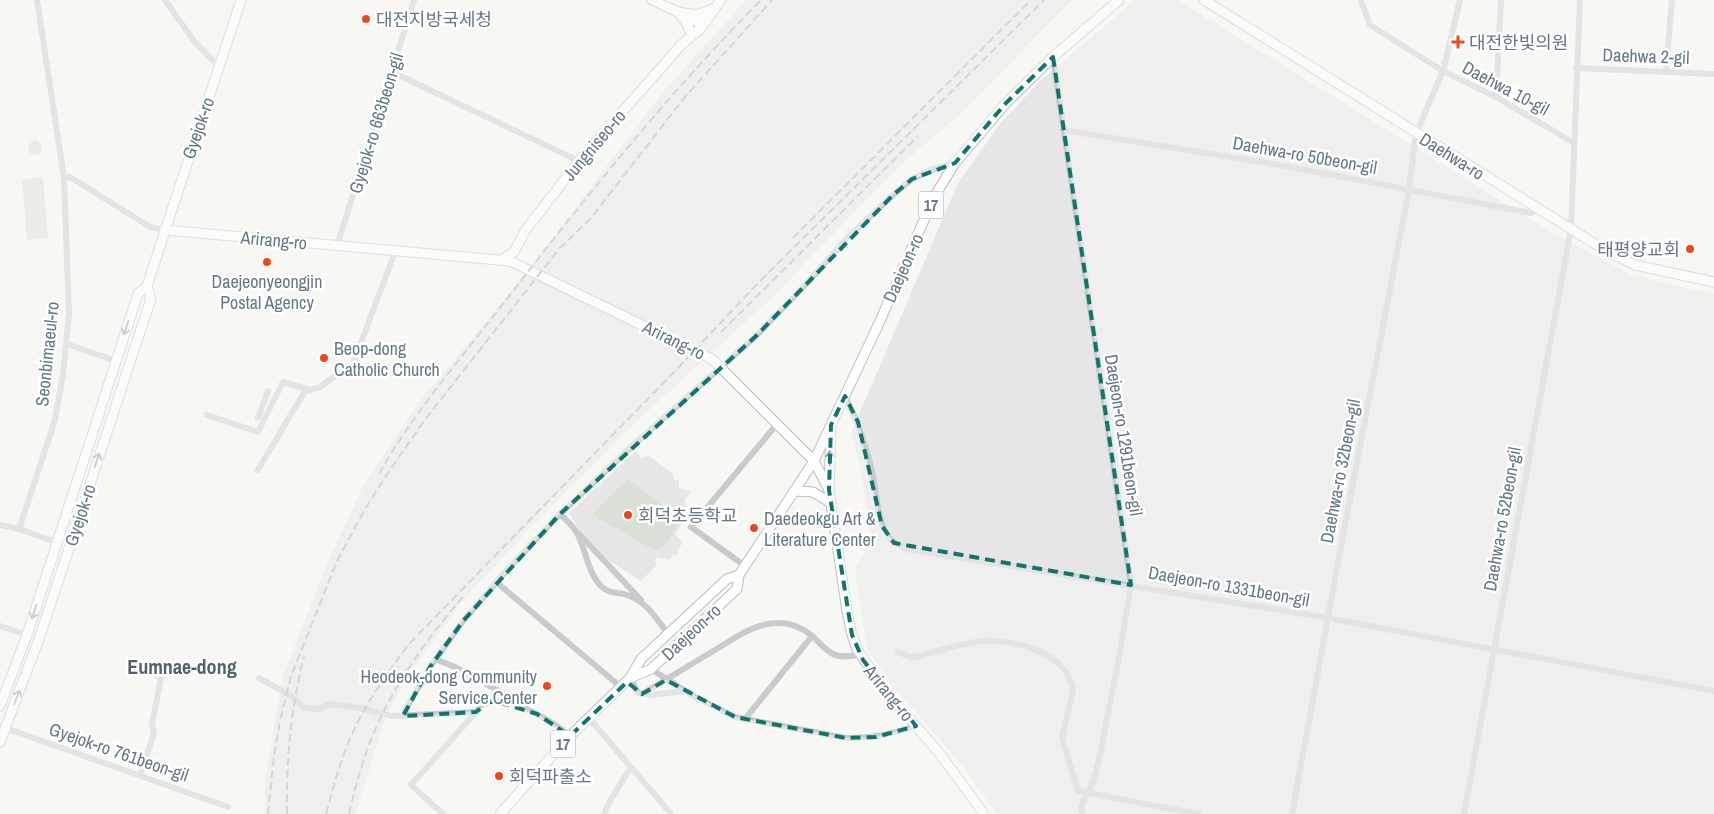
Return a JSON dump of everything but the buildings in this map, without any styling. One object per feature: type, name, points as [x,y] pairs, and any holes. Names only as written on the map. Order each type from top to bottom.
[{"type":"main road","name":"Gyejok-ro","points":[[0,706],[27,635],[138,294],[147,286],[241,0]]},
{"type":"main road","points":[[652,0],[681,14],[692,24],[693,33],[699,30]]},
{"type":"main road","points":[[683,42],[692,24],[721,0]]},
{"type":"main road","name":"Daejeon-ro","points":[[630,678],[651,669],[737,590],[739,575],[814,461],[903,270],[934,197],[955,164],[1006,103],[1053,57],[1120,0]]},
{"type":"main road","name":"Daehwa-ro","points":[[1204,0],[1608,252],[1635,265],[1714,282]]},
{"type":"main road","points":[[681,14],[697,15],[710,11]]},
{"type":"main road","points":[[683,42],[699,30],[710,11]]},
{"type":"main road","points":[[681,14],[685,33],[683,42]]},
{"type":"main road","name":"Jungniseo-ro","points":[[501,260],[514,252],[525,232],[579,161],[683,42]]},
{"type":"main road","name":"Arirang-ro","points":[[165,230],[510,262],[712,359],[814,461],[829,490],[852,635],[860,655],[881,685],[940,754],[984,814]]},
{"type":"main road","points":[[514,252],[519,266]]},
{"type":"main road","name":"Gyejok-ro","points":[[0,742],[3,727],[39,639],[150,299],[147,286]]},
{"type":"main road","points":[[829,490],[831,425]]},
{"type":"main road","points":[[794,491],[813,492],[831,503]]},
{"type":"main road","name":"Daejeon-ro","points":[[502,814],[570,736],[622,687],[630,678],[641,659],[727,579],[739,575]]},
{"type":"street","name":"Seonbimaeul-ro","points":[[19,529],[54,420],[63,375],[69,314],[64,178],[37,0]]},
{"type":"street","points":[[166,0],[194,42],[219,67]]},
{"type":"street","name":"Gyejok-ro 663beon-gil","points":[[337,246],[414,0]]},
{"type":"street","name":"Daehwa 10-gil","points":[[1361,0],[1370,25],[1443,71],[1496,97],[1574,143]]},
{"type":"street","name":"Daehwa-ro 32beon-gil","points":[[1292,814],[1409,190],[1416,134],[1443,71],[1460,0]]},
{"type":"street","points":[[1496,97],[1501,0]]},
{"type":"street","name":"Daehwa-ro 52beon-gil","points":[[1464,814],[1571,229],[1580,0]]},
{"type":"street","points":[[1666,71],[1672,0]]},
{"type":"street","name":"Daejeon-ro 1291beon-gil","points":[[1053,57],[1131,585],[1102,746],[1093,782],[1081,806],[1082,814]]},
{"type":"street","name":"Daehwa 2-gil","points":[[1576,68],[1714,74]]},
{"type":"street","points":[[392,72],[579,161]]},
{"type":"street","name":"Daehwa-ro 50beon-gil","points":[[1063,130],[1280,165],[1531,213],[1540,210]]},
{"type":"street","points":[[404,716],[414,693],[462,621],[560,514],[756,336],[847,238],[893,195],[912,179],[933,169],[955,164]]},
{"type":"street","points":[[64,178],[70,177],[150,227],[165,230]]},
{"type":"street","points":[[207,415],[258,432],[283,382],[310,390],[320,387],[345,369],[351,369],[395,252]]},
{"type":"street","points":[[67,344],[116,361]]},
{"type":"street","points":[[258,470],[306,389]]},
{"type":"street","points":[[258,418],[268,391]]},
{"type":"street","name":"Daejeon-ro 1331beon-gil","points":[[845,396],[858,422],[872,474],[882,526],[894,544],[906,549],[1328,618],[1714,691]]},
{"type":"street","points":[[746,566],[691,527],[777,424]]},
{"type":"street","points":[[560,514],[649,608],[668,634]]},
{"type":"street","points":[[0,525],[19,529],[56,542]]},
{"type":"street","points":[[576,530],[588,564],[602,588],[610,592],[629,596],[649,608]]},
{"type":"street","points":[[496,582],[622,687]]},
{"type":"street","points":[[642,694],[758,625],[774,623],[792,625],[802,628],[834,655],[860,655]]},
{"type":"street","points":[[0,626],[27,635]]},
{"type":"street","points":[[745,719],[812,636]]},
{"type":"street","points":[[898,652],[915,657],[983,641],[1031,647],[1046,654],[1064,670],[1072,683],[1073,691],[1062,738],[1078,791],[1198,814]]},
{"type":"street","points":[[435,659],[455,667],[515,700],[523,708]]},
{"type":"street","points":[[651,669],[684,691],[723,712],[745,719],[846,738],[894,734],[916,726]]},
{"type":"street","points":[[140,776],[154,733],[152,724],[161,678],[154,674]]},
{"type":"street","points":[[259,678],[288,694],[305,708],[317,709],[330,704],[360,708],[392,716],[476,712]]},
{"type":"street","points":[[630,678],[635,690],[642,694],[650,695],[684,691]]},
{"type":"street","points":[[443,814],[411,785],[476,712],[488,702],[499,702],[523,708],[560,727],[570,736]]},
{"type":"street","points":[[589,718],[671,814]]},
{"type":"street","name":"Gyejok-ro 761beon-gil","points":[[3,727],[228,807]]},
{"type":"street","points":[[604,814],[631,767]]},
{"type":"highlighted area","points":[[1053,57],[1131,585],[894,543],[882,526],[858,422],[845,396],[831,425],[829,490],[852,635],[863,660],[916,726],[876,737],[846,738],[735,717],[666,680],[642,694],[627,682],[570,736],[537,714],[499,702],[489,702],[476,712],[403,716],[430,667],[463,621],[560,514],[756,336],[893,195],[912,179],[955,163],[1006,103]]},
{"type":"shaded area","points":[[746,0],[1072,0],[957,117],[897,168],[774,296],[623,434],[533,525],[461,603],[418,662],[395,700],[382,727],[356,814],[265,814],[265,780],[282,679],[325,568],[363,486],[418,403],[519,282],[662,93]]},
{"type":"shaded area","points":[[1135,0],[1178,0],[1553,233],[1632,275],[1714,294],[1714,814],[997,814],[961,764],[890,683],[867,649],[855,570],[871,537],[860,465],[851,433],[958,183],[1000,124],[1039,82]]},
{"type":"shaded area","name":"회덕초등학교","points":[[636,451],[642,458],[648,455],[673,474],[674,480],[679,480],[679,488],[691,492],[685,499],[686,517],[675,534],[682,542],[677,555],[672,555],[670,560],[657,557],[655,559],[657,565],[641,581],[605,558],[581,532],[569,513]]},
{"type":"green space","points":[[35,141],[40,143],[42,148],[40,153],[35,155],[30,153],[28,148],[30,143]]},
{"type":"green space","points":[[43,177],[48,238],[27,240],[22,179]]},
{"type":"green space","points":[[628,479],[681,519],[666,545],[656,551],[594,516],[593,513]]},
{"type":"railway","points":[[379,474],[406,431],[436,390],[593,190],[658,112],[761,0]]},
{"type":"railway","points":[[268,814],[274,756],[291,676],[337,561],[365,509],[424,421],[559,249],[591,218],[684,98],[772,0]]},
{"type":"railway","points":[[793,238],[1031,0]]},
{"type":"railway","points":[[326,814],[349,740],[372,697],[408,645],[678,368],[761,280],[1044,0]]},
{"type":"railway","points":[[721,332],[918,136]]},
{"type":"railway","points":[[349,814],[368,746],[380,718],[412,663],[463,597]]},
{"type":"railway","points":[[287,814],[290,734],[299,675],[304,656]]},
{"type":"place","name":"대전지방국세청","points":[[366,19]]},
{"type":"place","name":"대전한빛의원","points":[[1458,42]]},
{"type":"place","name":"태평양교회","points":[[1690,249]]},
{"type":"place","name":"Daejeonyeongjin Postal Agency","points":[[267,262]]},
{"type":"place","name":"Beop-dong Catholic Church","points":[[324,358]]},
{"type":"place","name":"회덕초등학교","points":[[628,515]]},
{"type":"place","name":"Daedeokgu Art & Literature Center","points":[[754,528]]},
{"type":"place","name":"Heodeok-dong Community Service Center","points":[[547,686]]},
{"type":"place","name":"회덕파출소","points":[[499,776]]},
{"type":"district","name":"Eumnae-dong","points":[[182,666]]}]
